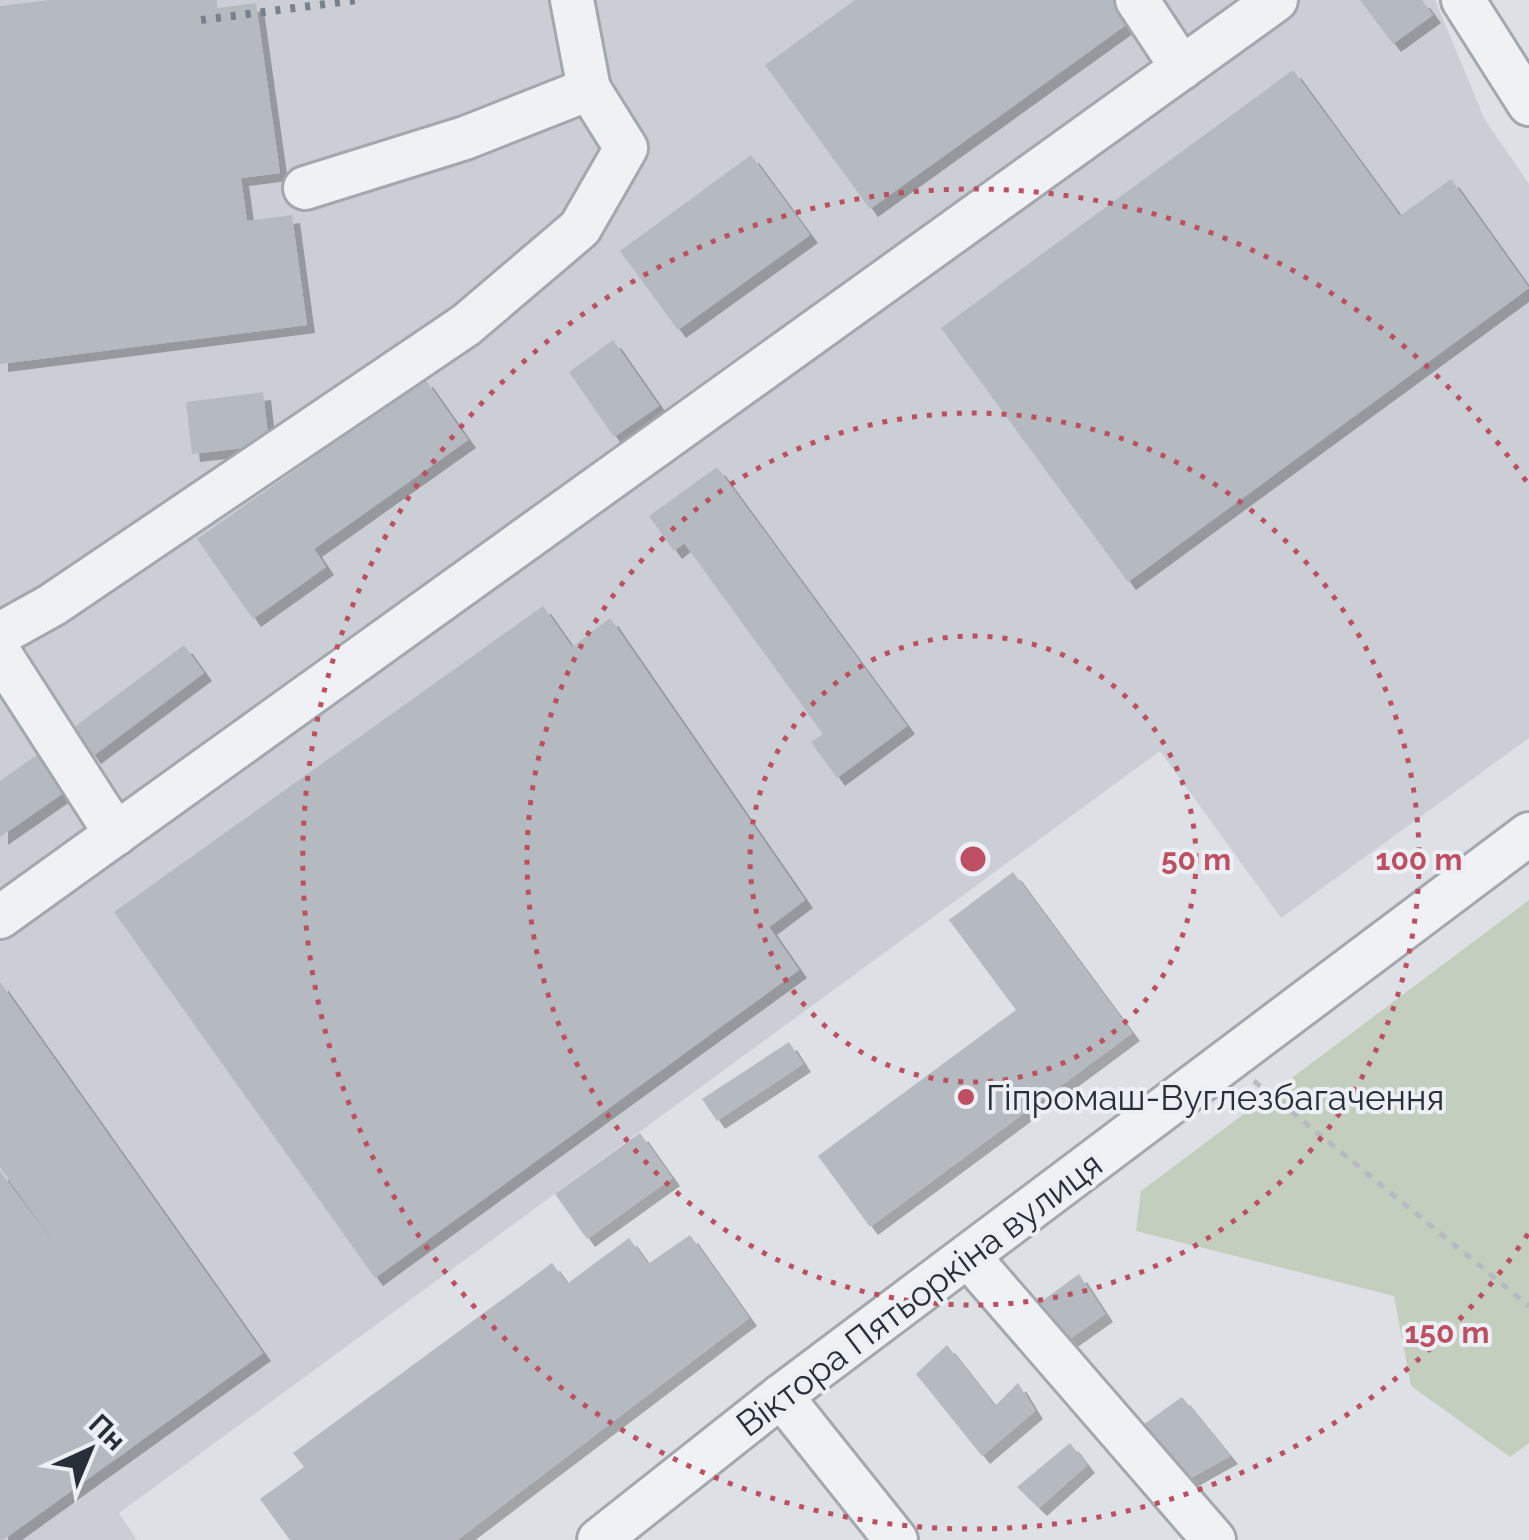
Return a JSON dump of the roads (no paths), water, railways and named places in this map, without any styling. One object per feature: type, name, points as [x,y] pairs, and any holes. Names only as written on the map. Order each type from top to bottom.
[{"type":"street","points":[[0,634],[52,606],[466,325],[580,228],[626,148],[589,89],[572,0]]},
{"type":"street","points":[[1137,0],[1182,68]]},
{"type":"street","points":[[0,917],[1276,0]]},
{"type":"street","points":[[1463,0],[1529,104]]},
{"type":"street","points":[[305,188],[465,138],[589,89]]},
{"type":"street","points":[[0,654],[116,834]]},
{"type":"street","name":"Віктора Пятьоркіна вулиця","points":[[599,1540],[781,1396],[1529,834]]},
{"type":"street","points":[[968,1256],[1214,1540]]},
{"type":"street","points":[[781,1396],[896,1540]]},
{"type":"railway","points":[[201,20],[357,0]]},
{"type":"place","name":"Гіпромаш-Вуглезбагачення","points":[[966,1097]]}]
